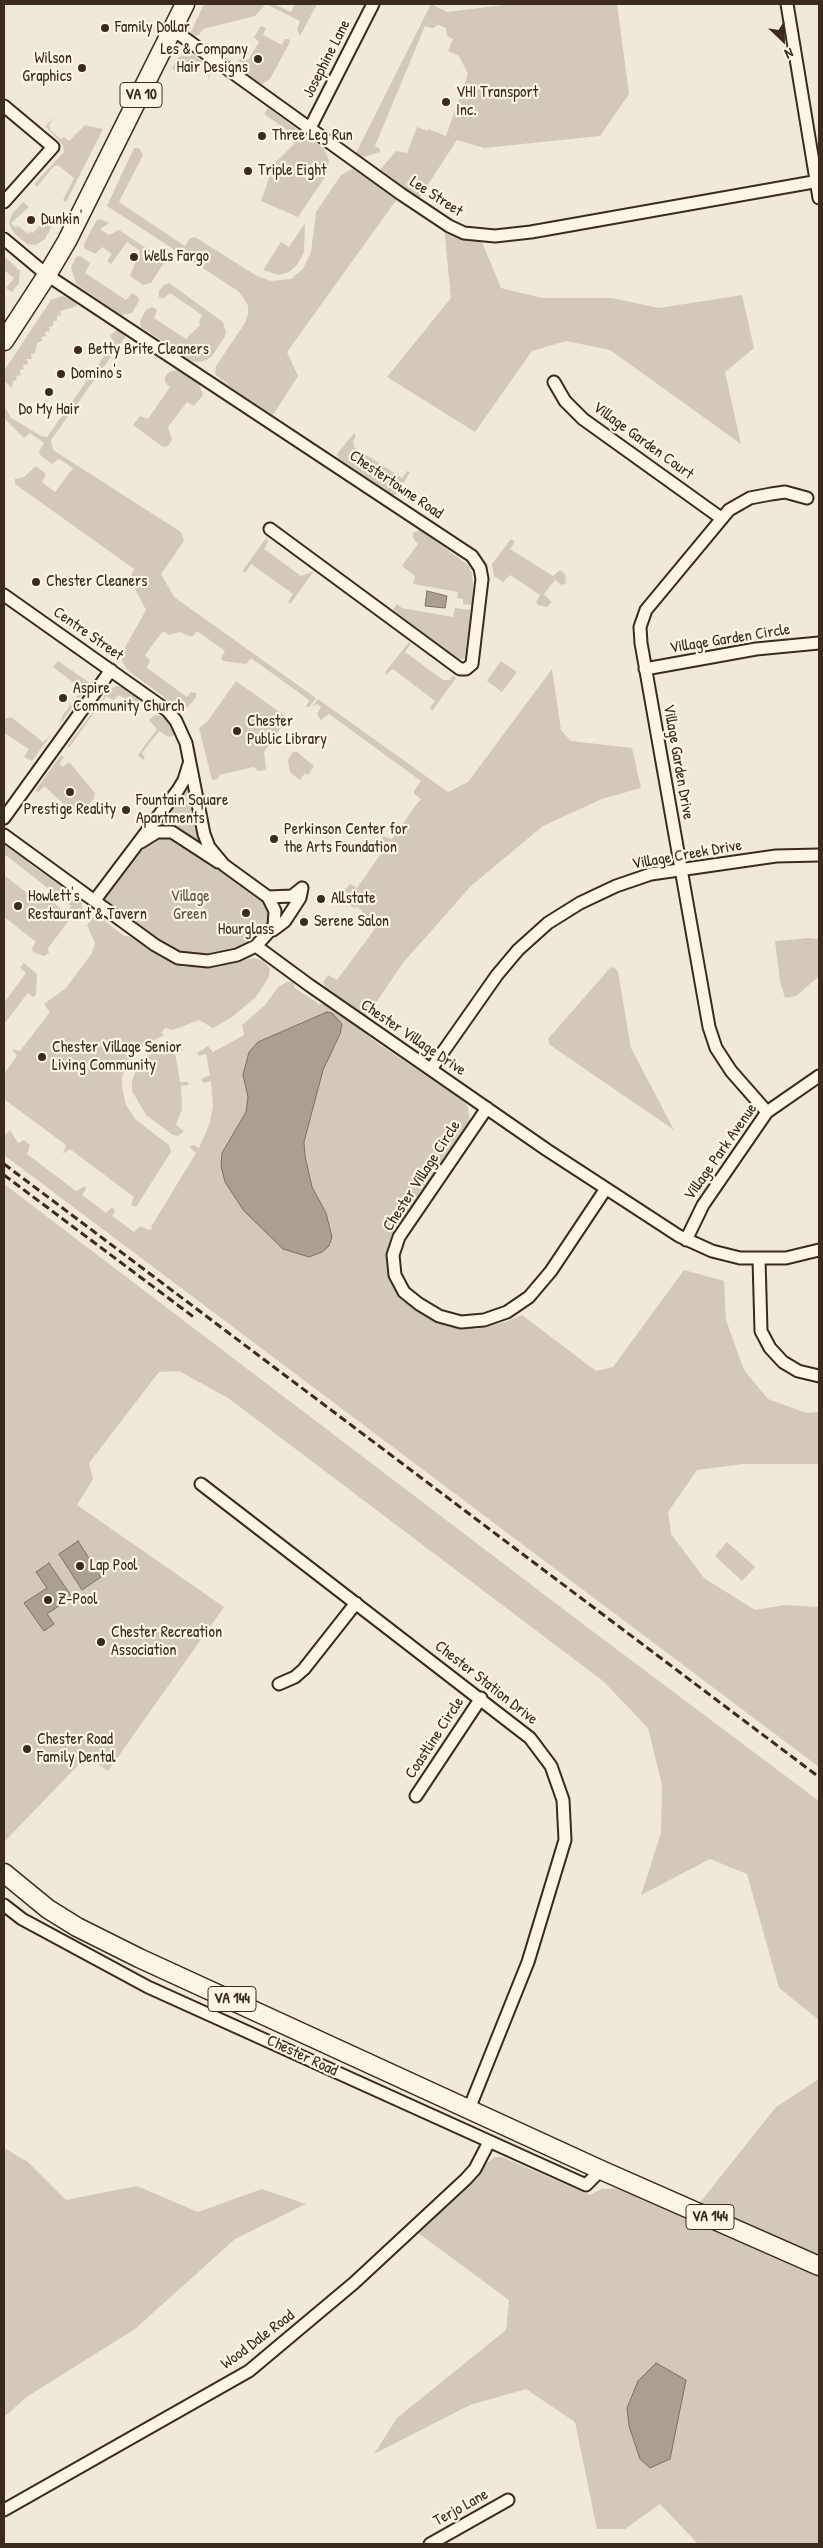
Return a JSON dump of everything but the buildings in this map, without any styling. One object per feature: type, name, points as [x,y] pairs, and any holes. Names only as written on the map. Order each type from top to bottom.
[{"type":"main road","name":"VA 10","points":[[4,341],[48,275],[100,177],[185,4]]},
{"type":"main road","name":"Chester Road","points":[[4,1873],[48,1909],[77,1927],[139,1958],[601,2170],[819,2266]]},
{"type":"street","name":"Josephine Lane","points":[[310,128],[374,4]]},
{"type":"street","points":[[787,4],[818,182],[819,198]]},
{"type":"street","name":"Lee Street","points":[[172,29],[449,226],[479,236],[531,232],[818,182]]},
{"type":"street","points":[[4,106],[53,146],[4,202]]},
{"type":"street","name":"Chestertowne Road","points":[[4,239],[48,275],[472,556],[480,568],[482,579],[472,664],[466,669],[460,669],[270,529]]},
{"type":"street","name":"Village Garden Court","points":[[554,382],[564,401],[583,419],[721,518]]},
{"type":"street","name":"Village Garden Drive","points":[[767,1112],[731,1071],[716,1048],[708,1027],[640,627],[646,610],[721,518],[736,505],[750,498],[785,492],[807,498]]},
{"type":"street","name":"Centre Street","points":[[4,596],[168,711],[180,728],[190,760],[204,834],[210,847],[224,865],[268,897]]},
{"type":"street","name":"Village Garden Circle","points":[[646,669],[756,649],[819,643]]},
{"type":"street","points":[[4,818],[112,670]]},
{"type":"street","points":[[95,900],[184,780],[190,760]]},
{"type":"street","points":[[134,847],[157,832],[172,832],[224,865]]},
{"type":"street","points":[[4,835],[155,945],[178,958],[191,961],[221,959],[256,946],[285,921],[300,898],[302,888],[292,896],[268,897]]},
{"type":"street","name":"Village Creek Drive","points":[[431,1069],[497,976],[518,950],[548,923],[580,902],[616,886],[651,874],[776,856],[819,855]]},
{"type":"street","points":[[268,897],[273,904],[276,918],[270,933]]},
{"type":"street","name":"Chester Village Drive","points":[[256,946],[309,986],[606,1190],[686,1240],[731,1256],[759,1259],[786,1258],[819,1250]]},
{"type":"street","name":"Village Park Avenue","points":[[686,1240],[703,1204],[767,1112],[819,1076]]},
{"type":"street","name":"Chester Village Circle","points":[[487,1108],[399,1237],[393,1255],[396,1275],[404,1292],[419,1304],[438,1316],[461,1322],[484,1320],[507,1312],[529,1298],[551,1271],[606,1190]]},
{"type":"street","points":[[759,1259],[759,1311],[761,1331],[765,1339],[783,1362],[798,1371],[819,1376]]},
{"type":"street","name":"Chester Station Drive","points":[[201,1484],[481,1698],[530,1738],[552,1766],[563,1800],[565,1840],[528,1962],[469,2110]]},
{"type":"street","points":[[279,1684],[295,1677],[304,1669],[356,1603]]},
{"type":"street","name":"Coastline Circle","points":[[416,1796],[481,1698]]},
{"type":"street","name":"Chester Road","points":[[4,1905],[22,1919],[148,1987],[489,2142],[586,2185],[601,2170]]},
{"type":"street","name":"Wood Dale Road","points":[[4,2510],[249,2371],[354,2283],[466,2179],[484,2154],[489,2142]]},
{"type":"street","name":"Terjo Lane","points":[[430,2544],[508,2500]]},
{"type":"green space","points":[[204,4],[266,4],[255,16],[203,29],[199,35],[193,36],[190,34]]},
{"type":"green space","points":[[266,4],[274,4],[291,12],[295,4],[317,4],[300,36],[297,29],[300,21]]},
{"type":"green space","points":[[431,4],[447,12],[512,4],[617,4],[629,94],[600,136],[484,148],[457,140],[418,200],[380,170],[396,151],[407,153],[417,127],[428,131],[429,129],[446,136],[468,74],[459,56],[448,51],[453,39],[447,36],[446,28],[438,25],[433,28],[425,26],[375,146],[380,149],[380,152],[361,158],[355,155]]},
{"type":"green space","points":[[261,26],[266,28],[263,35],[282,45],[285,39],[289,39],[290,42],[270,79],[262,84],[240,70],[238,62],[241,58],[248,60],[259,42],[254,37]]},
{"type":"green space","points":[[189,53],[211,66],[213,71],[208,79],[210,69],[184,62],[179,64],[175,70],[172,69],[177,58]]},
{"type":"green space","points":[[268,108],[324,149],[329,161],[327,174],[298,217],[261,201],[274,164],[295,143],[283,134],[286,129],[264,114]]},
{"type":"green space","points":[[55,117],[49,125],[50,130],[61,139],[64,137],[69,141],[85,125],[103,129],[66,202],[63,200],[74,178],[58,165],[53,167],[37,187],[34,184],[64,152],[63,145],[45,126]]},
{"type":"green space","points":[[134,148],[139,148],[143,155],[119,202],[185,246],[190,238],[195,237],[257,276],[271,281],[291,279],[303,269],[311,252],[316,212],[341,175],[352,169],[358,170],[397,199],[287,352],[298,376],[273,415],[232,388],[215,374],[216,366],[245,323],[248,306],[243,297],[238,291],[107,206]]},
{"type":"green space","points":[[23,202],[29,207],[11,223],[16,228],[18,226],[28,234],[30,231],[33,233],[44,221],[54,222],[45,239],[35,245],[27,244],[15,234],[9,224],[12,214]]},
{"type":"green space","points":[[100,219],[109,223],[100,229],[109,235],[119,230],[164,260],[151,283],[143,285],[130,276],[140,251],[127,242],[111,264],[107,261],[112,254],[102,247],[95,254],[84,248],[84,244],[96,221]]},
{"type":"green space","points":[[305,223],[304,252],[297,265],[289,272],[278,275],[263,270],[281,242],[289,247]]},
{"type":"green space","points":[[444,228],[464,239],[482,242],[501,288],[542,298],[612,298],[659,308],[742,295],[754,348],[725,372],[741,444],[610,350],[566,341],[532,351],[475,432],[387,377],[451,298]]},
{"type":"green space","points":[[4,256],[20,271],[19,283],[12,292],[6,288],[14,278],[4,270]]},
{"type":"green space","points":[[80,256],[90,263],[85,273],[126,300],[132,293],[138,297],[139,301],[132,313],[121,315],[76,284],[71,267],[76,257]]},
{"type":"green space","points":[[169,283],[223,322],[226,333],[224,338],[212,356],[207,360],[191,361],[141,327],[140,321],[146,310],[152,307],[157,310],[154,318],[186,339],[200,325],[199,322],[202,315],[170,293],[163,299],[159,297],[159,291],[164,285]]},
{"type":"green space","points":[[62,296],[75,300],[77,306],[60,311],[61,315],[57,316],[57,321],[53,321],[53,326],[49,327],[50,331],[45,332],[46,336],[41,337],[42,341],[37,343],[35,353],[31,354],[32,359],[27,359],[28,364],[23,365],[24,369],[20,370],[21,375],[16,376],[17,380],[13,381],[12,388],[4,381],[4,371],[51,300]]},
{"type":"green space","points":[[117,329],[126,336],[51,440],[53,450],[181,532],[184,541],[161,574],[174,597],[316,698],[309,707],[306,707],[309,700],[251,658],[246,664],[223,661],[221,658],[225,651],[197,631],[192,637],[180,632],[169,635],[163,631],[145,655],[150,660],[147,668],[187,697],[191,692],[196,693],[196,697],[187,708],[180,709],[126,669],[122,660],[123,651],[146,610],[130,579],[134,569],[15,484],[15,479],[24,477],[36,466],[46,474],[42,482],[55,492],[73,468],[59,459],[52,464],[40,455],[39,451],[44,443],[30,433],[24,438],[4,418],[4,405],[11,418],[41,436],[47,437],[114,342],[110,336]]},
{"type":"green space","points":[[177,370],[199,383],[203,395],[194,406],[187,402],[168,427],[172,440],[168,446],[163,447],[133,425],[140,416],[148,419],[170,387],[165,382],[165,377],[169,372]]},
{"type":"green space","points":[[354,433],[356,436],[353,441],[354,447],[402,478],[407,471],[410,472],[397,494],[393,495],[338,458],[337,454]]},
{"type":"green space","points":[[420,530],[468,565],[472,573],[472,605],[463,604],[463,599],[457,598],[458,592],[413,584],[415,576],[402,566],[418,544],[413,538],[413,533]]},
{"type":"green space","points":[[267,537],[268,542],[264,549],[301,576],[314,571],[290,604],[288,602],[293,594],[251,564],[245,573],[243,570]]},
{"type":"green space","points":[[511,539],[515,542],[510,549],[553,576],[560,570],[565,574],[566,583],[562,585],[555,580],[544,594],[552,602],[547,607],[538,605],[536,602],[540,595],[510,575],[503,582],[494,576],[492,564]]},
{"type":"green space","points":[[397,604],[402,608],[453,617],[455,608],[471,610],[465,659],[457,659],[393,610]]},
{"type":"green space","points":[[409,642],[411,644],[405,652],[443,680],[450,680],[453,675],[456,678],[432,711],[430,707],[435,701],[393,669],[385,675],[386,671]]},
{"type":"green space","points":[[58,661],[93,685],[92,688],[89,686],[59,725],[63,715],[82,689],[53,667]]},
{"type":"green space","points":[[501,661],[517,672],[502,692],[487,681]]},
{"type":"green space","points":[[552,669],[561,730],[571,741],[632,748],[641,788],[602,799],[543,826],[471,886],[402,964],[367,1016],[358,1012],[327,992],[323,982],[328,975],[337,980],[377,926],[358,907],[354,908],[347,903],[349,895],[344,891],[350,884],[357,888],[387,845],[382,839],[383,836],[392,839],[421,799],[414,794],[414,791],[421,781],[329,714],[321,720],[317,714],[321,707],[317,704],[312,707],[318,699],[448,792],[468,782]]},
{"type":"green space","name":"Chester Public Library","points":[[236,681],[288,718],[264,752],[266,770],[258,771],[254,767],[219,775],[218,779],[212,780],[199,728],[207,722]]},
{"type":"green space","points":[[117,686],[126,688],[137,696],[140,709],[119,695],[113,700],[106,696],[69,748],[68,745],[104,697],[104,692]]},
{"type":"green space","points":[[155,715],[166,717],[174,729],[175,735],[168,737],[159,731],[142,753],[145,757],[143,760],[138,755],[157,729],[149,720]]},
{"type":"green space","points":[[11,717],[43,742],[51,735],[32,761],[24,757],[29,749],[4,733],[4,719]]},
{"type":"green space","points":[[293,752],[297,752],[314,766],[308,775],[305,773],[300,780],[290,772],[288,760]]},
{"type":"green space","points":[[61,755],[64,757],[59,764],[63,767],[69,762],[95,793],[94,799],[77,816],[44,786],[39,792],[35,791]]},
{"type":"green space","points":[[185,790],[192,792],[199,843],[157,827]]},
{"type":"green space","name":"Village Green","points":[[164,831],[268,897],[274,926],[236,955],[178,958],[95,900],[134,847]]},
{"type":"green space","points":[[4,845],[25,857],[31,865],[81,899],[82,909],[75,918],[71,918],[48,948],[49,953],[44,956],[33,952],[32,948],[36,942],[4,917],[4,875],[31,896],[36,890],[66,912],[71,906],[4,854]]},
{"type":"green space","points":[[95,916],[105,917],[105,921],[124,936],[132,937],[159,956],[183,967],[212,966],[254,958],[263,961],[270,968],[269,977],[256,997],[232,1017],[213,1028],[199,1020],[173,1030],[165,1028],[161,1033],[164,1035],[141,1047],[128,1060],[122,1077],[126,1105],[136,1120],[169,1145],[171,1152],[136,1207],[131,1205],[134,1197],[70,1149],[63,1154],[66,1145],[4,1099],[4,1074],[17,1056],[12,1049],[20,1051],[50,1012],[44,1004],[66,988],[92,953],[95,943],[87,925]]},
{"type":"green space","points":[[819,939],[819,976],[796,996],[785,998],[780,981],[775,941]]},
{"type":"green space","points":[[24,963],[37,974],[36,995],[33,997],[28,993],[4,1024],[4,1003],[26,973],[20,967]]},
{"type":"green space","points":[[614,967],[618,972],[631,1048],[674,1130],[550,1045],[548,1039],[610,968]]},
{"type":"green space","points":[[287,982],[293,982],[295,988],[319,1004],[325,1004],[350,1020],[373,1040],[465,1102],[468,1108],[470,1121],[466,1128],[392,1235],[389,1244],[386,1258],[388,1273],[394,1289],[404,1301],[437,1323],[456,1328],[477,1329],[505,1322],[522,1315],[596,1371],[613,1367],[684,1270],[724,1281],[726,1320],[744,1370],[768,1399],[806,1413],[819,1412],[819,1464],[743,1464],[697,1470],[668,1512],[671,1534],[704,1578],[755,1610],[784,1605],[819,1607],[819,1767],[4,1155],[4,1136],[10,1130],[18,1143],[24,1140],[30,1145],[27,1154],[76,1191],[85,1186],[86,1189],[82,1195],[106,1213],[112,1207],[115,1211],[112,1216],[134,1232],[140,1226],[149,1230],[153,1228],[151,1227],[196,1153],[189,1147],[193,1145],[199,1148],[209,1125],[213,1107],[211,1081],[203,1083],[201,1079],[210,1075],[206,1054],[199,1056],[197,1053],[208,1046],[213,1052],[244,1035],[242,1025],[265,1005],[278,987]]},
{"type":"green space","points":[[171,1042],[183,1050],[175,1052],[180,1082],[189,1082],[188,1085],[181,1086],[182,1109],[176,1125],[184,1131],[178,1136],[173,1135],[146,1115],[132,1091],[132,1081],[139,1061]]},
{"type":"green space","points":[[4,1184],[819,1801],[819,2020],[779,1988],[747,1874],[710,1859],[641,1895],[661,1833],[662,1785],[648,1728],[603,1681],[228,1398],[179,1371],[159,1372],[89,1463],[93,1479],[77,1505],[224,1607],[108,1771],[87,1756],[4,1842]]},
{"type":"green space","points":[[727,1542],[755,1567],[742,1581],[715,1556]]},
{"type":"green space","points":[[819,2079],[819,2257],[698,2205],[776,2107]]},
{"type":"green space","points":[[4,2148],[28,2162],[66,2200],[137,2186],[198,2212],[262,2189],[306,2204],[235,2239],[135,2329],[28,2396],[4,2417]]},
{"type":"green space","points":[[495,2157],[502,2157],[590,2195],[601,2189],[624,2188],[675,2209],[731,2238],[819,2272],[819,2544],[698,2544],[660,2504],[625,2529],[597,2529],[575,2422],[526,2389],[470,2405],[374,2454],[397,2418],[506,2330],[509,2300],[418,2233],[472,2182],[487,2163]]},
{"type":"shaded area","points":[[427,591],[447,596],[445,608],[425,606]]},
{"type":"shaded area","points":[[327,1012],[332,1013],[342,1024],[340,1034],[323,1070],[304,1142],[312,1187],[326,1213],[332,1237],[329,1246],[322,1252],[309,1257],[283,1249],[244,1211],[225,1182],[221,1166],[222,1153],[246,1112],[248,1097],[243,1075],[249,1052],[258,1042]]},
{"type":"shaded area","name":"Lap Pool","points":[[78,1541],[101,1577],[82,1590],[59,1554]]},
{"type":"shaded area","name":"Z-Pool","points":[[49,1563],[72,1597],[47,1614],[54,1624],[44,1631],[24,1603],[47,1588],[36,1572]]},
{"type":"shaded area","points":[[656,2363],[686,2380],[670,2459],[650,2468],[640,2459],[629,2426],[627,2408],[638,2381]]},
{"type":"railway","points":[[4,1164],[819,1777]]},
{"type":"railway","points":[[4,1175],[195,1318]]},
{"type":"place","name":"Family Dollar","points":[[105,28]]},
{"type":"place","name":"Les & Company Hair Designs","points":[[258,59]]},
{"type":"place","name":"Wilson Graphics","points":[[82,68]]},
{"type":"place","name":"VHI Transport Inc.","points":[[446,102]]},
{"type":"place","name":"Three Leg Run","points":[[262,136]]},
{"type":"place","name":"Triple Eight","points":[[248,171]]},
{"type":"place","name":"Dunkin'","points":[[31,220]]},
{"type":"place","name":"Wells Fargo","points":[[134,257]]},
{"type":"place","name":"Betty Brite Cleaners","points":[[78,350]]},
{"type":"place","name":"Domino's","points":[[61,374]]},
{"type":"place","name":"Do My Hair","points":[[49,392]]},
{"type":"place","name":"Chester Cleaners","points":[[36,582]]},
{"type":"place","name":"Aspire Community Church","points":[[63,698]]},
{"type":"place","name":"Chester Public Library","points":[[237,731]]},
{"type":"place","name":"Prestige Reality","points":[[70,792]]},
{"type":"place","name":"Fountain Square Apartments","points":[[126,810]]},
{"type":"place","name":"Perkinson Center for the Arts Foundation","points":[[274,839]]},
{"type":"place","name":"Allstate","points":[[321,899]]},
{"type":"place","name":"Howlett's Restaurant & Tavern","points":[[18,906]]},
{"type":"place","name":"Hourglass","points":[[246,913]]},
{"type":"place","name":"Serene Salon","points":[[304,922]]},
{"type":"place","name":"Chester Village Senior Living Community","points":[[42,1057]]},
{"type":"place","name":"Lap Pool","points":[[80,1566]]},
{"type":"place","name":"Z-Pool","points":[[48,1600]]},
{"type":"place","name":"Chester Recreation Association","points":[[101,1642]]},
{"type":"place","name":"Chester Road Family Dental","points":[[27,1749]]}]
